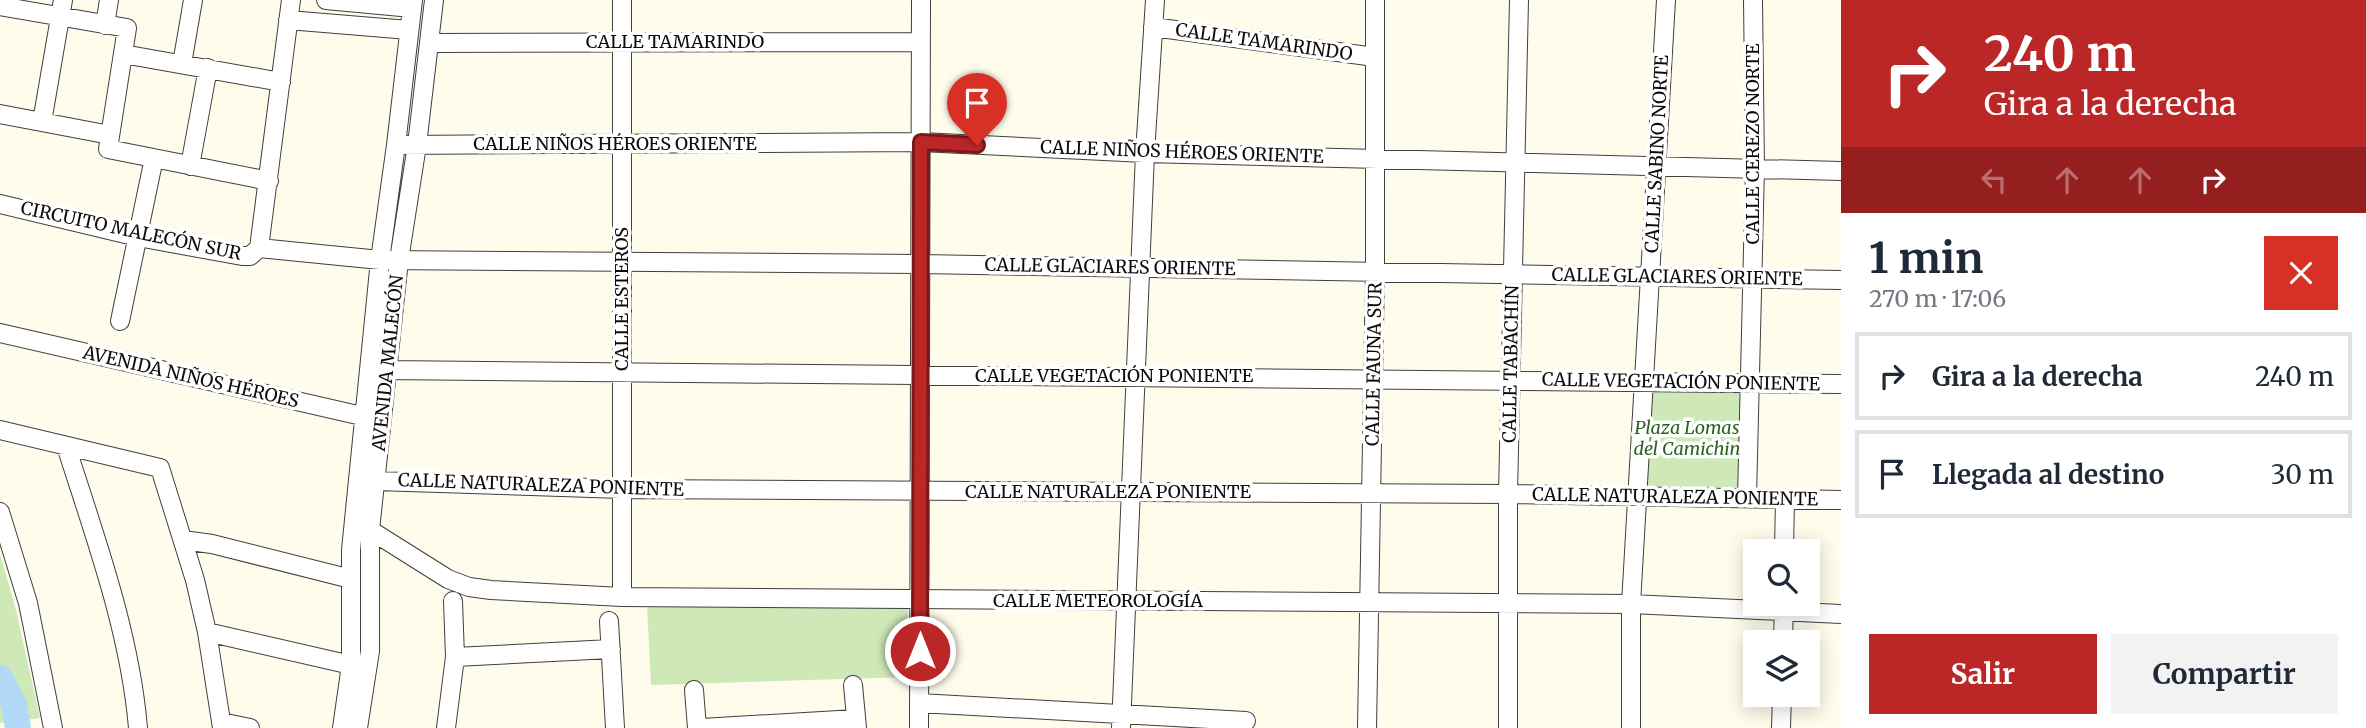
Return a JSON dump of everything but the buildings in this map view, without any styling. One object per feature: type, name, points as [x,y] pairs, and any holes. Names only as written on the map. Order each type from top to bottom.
[{"type":"street","points":[[105,25],[109,0]]},
{"type":"street","points":[[182,64],[193,0]]},
{"type":"street","points":[[258,248],[291,0]]},
{"type":"street","points":[[326,0],[412,4]]},
{"type":"street","name":"AVENIDA MALECÓN","points":[[342,728],[351,665],[351,550],[373,418],[387,370],[434,0]]},
{"type":"street","name":"CALLE ESTEROS","points":[[622,0],[622,597]]},
{"type":"street","points":[[919,728],[921,0]]},
{"type":"street","points":[[1121,722],[1145,153],[1155,0]]},
{"type":"street","name":"CALLE FAUNA SUR","points":[[1367,728],[1375,272],[1375,0]]},
{"type":"street","name":"CALLE TABACHÍN","points":[[1507,728],[1507,494],[1519,0]]},
{"type":"street","name":"CALLE SABINO NORTE","points":[[1631,728],[1631,604],[1666,0]]},
{"type":"street","name":"CALLE CEREZO NORTE","points":[[1747,498],[1755,167],[1753,0]]},
{"type":"street","name":"AVENIDA MALECÓN","points":[[359,728],[370,651],[370,530],[376,481],[373,418],[380,260],[412,4]]},
{"type":"street","points":[[0,6],[62,8],[105,25],[127,28],[107,149],[269,181]]},
{"type":"street","points":[[42,122],[62,8]]},
{"type":"street","points":[[288,20],[409,30]]},
{"type":"street","name":"CALLE TAMARINDO","points":[[1153,27],[1375,57]]},
{"type":"street","name":"CALLE TAMARINDO","points":[[429,43],[921,42]]},
{"type":"street","points":[[123,54],[281,82]]},
{"type":"street","points":[[190,166],[208,68]]},
{"type":"street","points":[[0,114],[110,135]]},
{"type":"street","name":"CALLE NIÑOS HÉROES ORIENTE","points":[[396,145],[921,142],[1145,153],[1841,171]]},
{"type":"street","points":[[120,320],[154,158]]},
{"type":"street","name":"CIRCUITO MALECÓN SUR","points":[[0,204],[138,237],[242,256],[250,256],[258,248],[380,260]]},
{"type":"street","name":"CALLE GLACIARES ORIENTE","points":[[380,260],[921,264],[1841,280]]},
{"type":"street","name":"AVENIDA NIÑOS HÉROES","points":[[0,333],[373,418]]},
{"type":"street","name":"CALLE VEGETACIÓN PONIENTE","points":[[387,370],[1841,384]]},
{"type":"street","points":[[0,430],[161,472],[208,632],[222,725],[250,728]]},
{"type":"street","points":[[66,446],[121,632],[138,728]]},
{"type":"street","name":"CALLE NATURALEZA PONIENTE","points":[[376,481],[622,489],[1507,494],[1841,500]]},
{"type":"street","points":[[1784,539],[1785,499]]},
{"type":"street","points":[[0,512],[28,603],[52,728]]},
{"type":"street","name":"CALLE METEOROLOGÍA","points":[[370,530],[448,579],[469,587],[491,590],[622,597],[1743,607]]},
{"type":"street","points":[[183,540],[212,544],[351,579]]},
{"type":"street","points":[[446,728],[455,657],[453,601]]},
{"type":"street","name":"CALLE METEOROLOGÍA","points":[[1820,612],[1841,614]]},
{"type":"street","points":[[608,621],[615,728]]},
{"type":"street","points":[[208,632],[351,665]]},
{"type":"street","points":[[455,657],[611,649]]},
{"type":"street","points":[[694,690],[699,728],[856,723],[853,685]]},
{"type":"street","points":[[919,703],[1121,722],[1246,721]]},
{"type":"street","points":[[1781,728],[1782,707]]},
{"type":"green space","name":"Plaza Lomas del Camichin","points":[[1634,384],[1744,387],[1741,493],[1630,490]]},
{"type":"green space","points":[[0,554],[15,606],[40,718],[0,723]]},
{"type":"green space","points":[[647,606],[908,608],[908,677],[651,685]]},
{"type":"waterway","points":[[0,678],[14,705],[18,728]]},
{"type":"route","points":[[920,651],[921,142],[977,145]]}]
